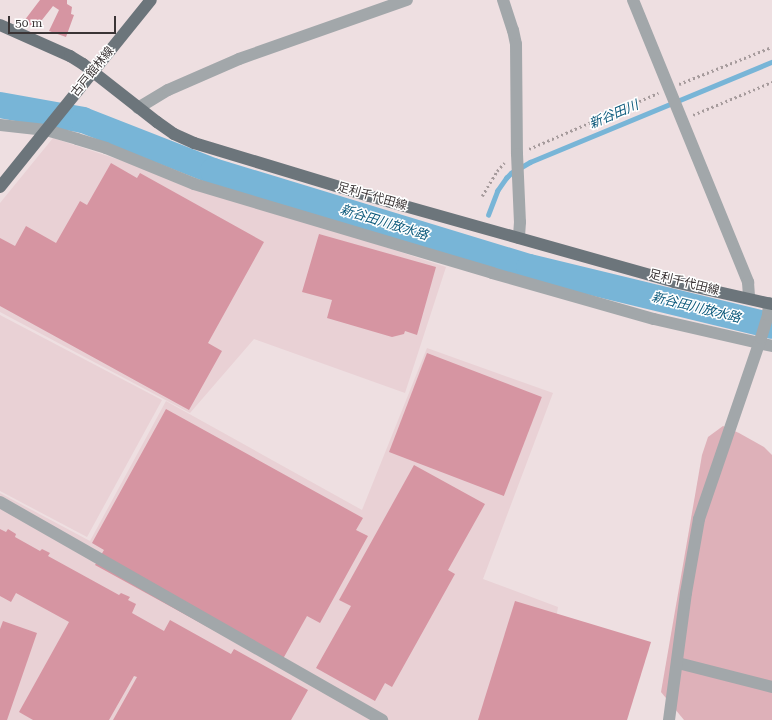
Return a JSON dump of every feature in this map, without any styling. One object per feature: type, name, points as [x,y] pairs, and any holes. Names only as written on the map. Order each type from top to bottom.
[{"type":"main road","name":"古戸館林線","points":[[47,128],[151,0]]},
{"type":"main road","name":"足利千代田線","points":[[0,25],[70,56],[94,72],[138,108],[174,134],[207,148],[369,196],[674,282],[771,303]]},
{"type":"main road","points":[[0,187],[47,128]]},
{"type":"street","points":[[138,108],[168,90],[239,59],[407,0]]},
{"type":"street","points":[[503,0],[516,44],[517,157],[520,222],[519,238]]},
{"type":"street","points":[[633,0],[748,282],[749,298]]},
{"type":"street","points":[[0,125],[47,128],[106,148],[194,184],[492,273],[654,319],[760,340],[772,346]]},
{"type":"street","points":[[669,720],[678,663],[686,593],[699,519],[760,340],[771,303]]},
{"type":"street","points":[[0,502],[382,720]]},
{"type":"street","points":[[678,663],[772,687]]},
{"type":"path","points":[[482,196],[497,171],[506,162],[772,47]]},
{"type":"path","points":[[680,116],[772,82]]},
{"type":"shaded area","points":[[53,138],[446,267],[405,393],[254,339],[190,413],[0,312],[0,203]]},
{"type":"shaded area","points":[[0,315],[162,400],[87,537],[0,491]]},
{"type":"shaded area","points":[[427,348],[553,393],[483,579],[558,607],[539,720],[0,720],[0,493],[90,541],[166,401],[362,510]]},
{"type":"shaded area","points":[[723,426],[764,447],[772,455],[772,720],[684,720],[661,692],[702,455],[708,437]]},
{"type":"building","points":[[40,0],[67,0],[67,4],[72,7],[71,14],[74,15],[66,37],[49,31],[59,10],[53,6],[38,25],[35,22],[32,27],[24,21]]},
{"type":"building","points":[[111,163],[137,178],[140,173],[264,242],[208,343],[222,351],[189,410],[0,306],[0,238],[15,246],[26,226],[56,243],[80,201],[87,205]]},
{"type":"building","points":[[319,234],[436,267],[417,335],[405,331],[404,334],[392,337],[327,318],[332,300],[302,292]]},
{"type":"building","points":[[427,353],[542,397],[504,496],[389,452]]},
{"type":"building","points":[[166,409],[363,518],[356,530],[368,536],[320,623],[307,616],[279,666],[95,565],[104,550],[92,543]]},
{"type":"building","points":[[414,465],[485,504],[448,570],[455,574],[392,687],[385,683],[375,701],[316,668],[351,606],[339,600]]},
{"type":"building","points":[[0,529],[6,532],[8,529],[16,534],[15,537],[40,551],[42,549],[50,553],[48,556],[119,595],[121,593],[130,597],[128,600],[136,604],[132,613],[164,631],[170,620],[231,654],[234,649],[308,690],[291,720],[113,720],[137,677],[134,676],[109,720],[33,720],[19,712],[69,622],[16,593],[11,602],[0,596]]},
{"type":"building","points":[[515,601],[651,642],[627,720],[478,720]]},
{"type":"building","points":[[3,621],[37,633],[7,720],[0,720],[0,629]]},
{"type":"waterway","name":"新谷田川","points":[[488,215],[497,191],[506,178],[511,173],[530,162],[772,62]]},
{"type":"waterway","name":"新谷田川放水路","points":[[0,105],[83,120],[213,171],[529,267],[772,326]]}]
